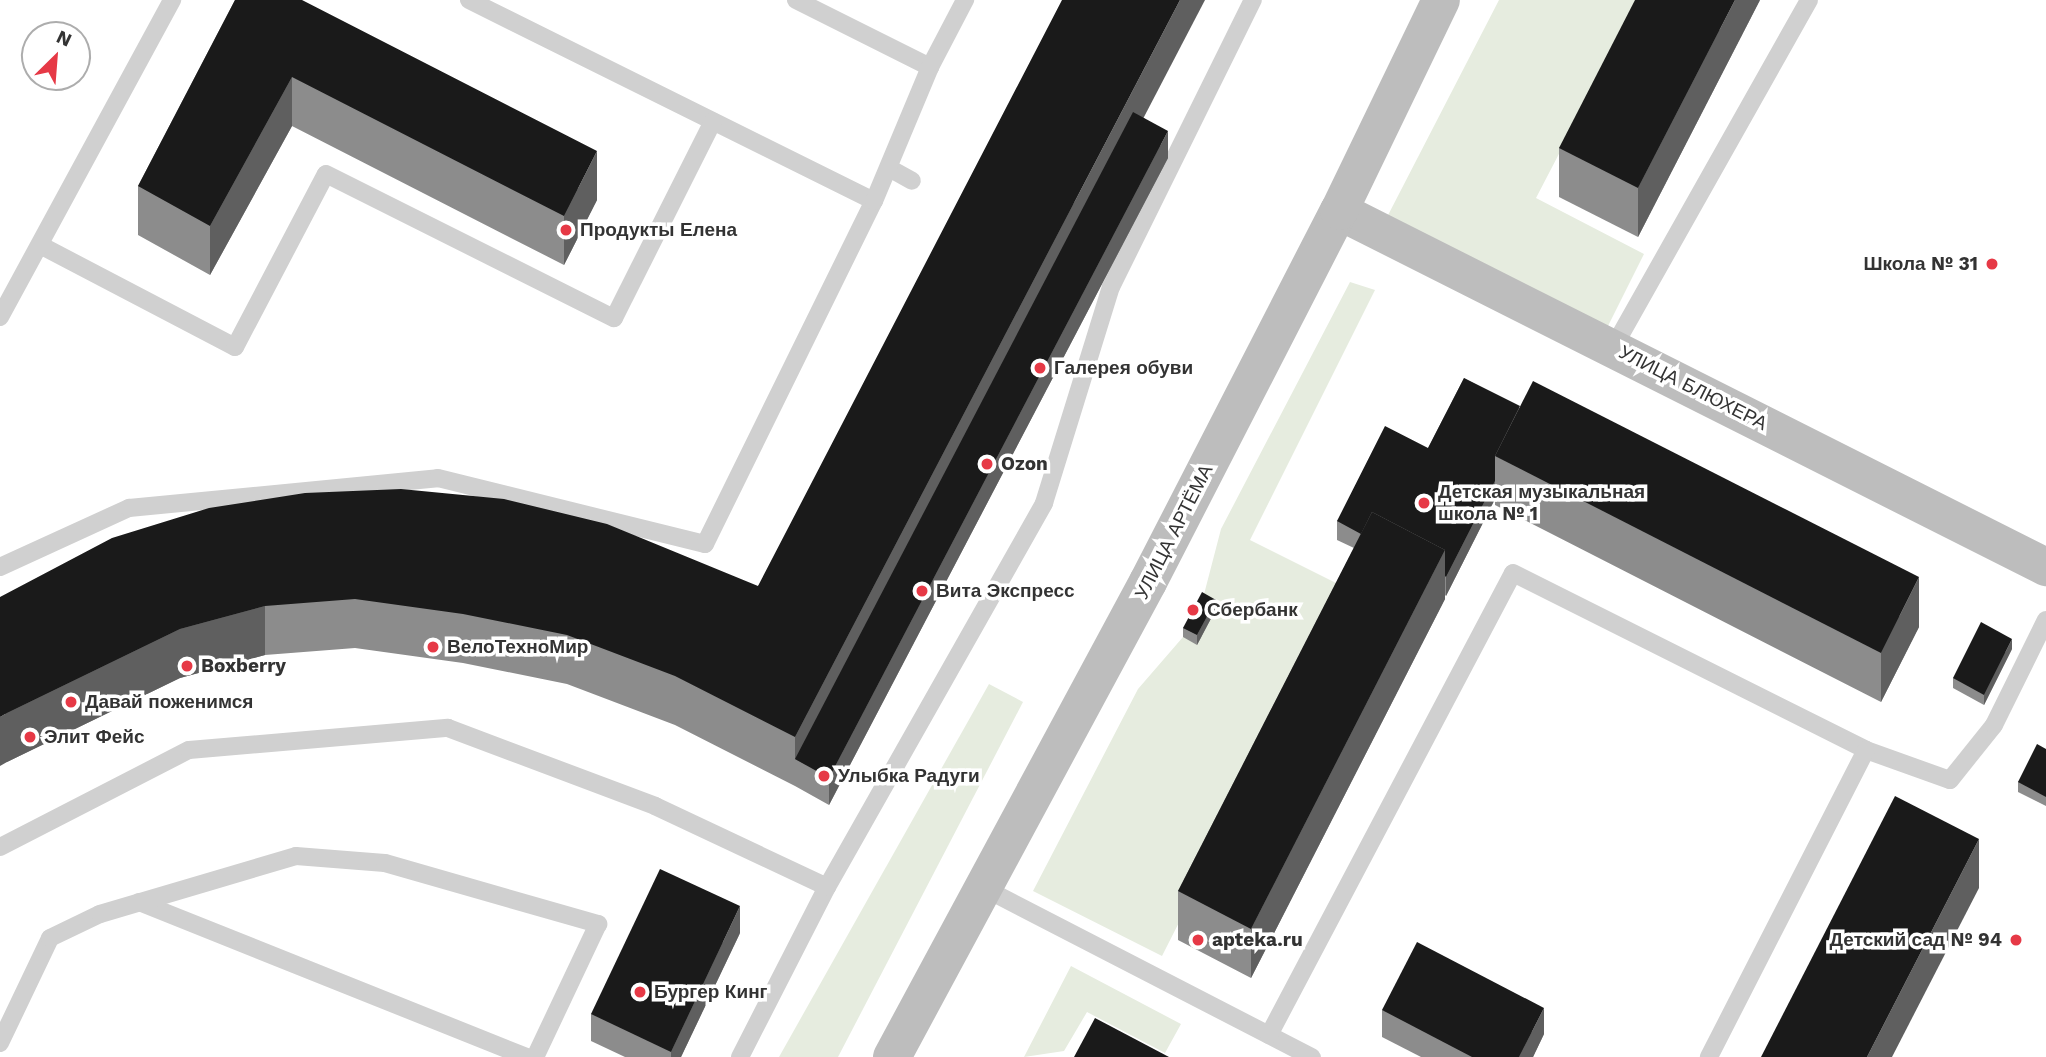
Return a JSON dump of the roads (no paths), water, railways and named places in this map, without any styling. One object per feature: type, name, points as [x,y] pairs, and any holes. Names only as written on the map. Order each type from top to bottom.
[{"type":"main road","name":"УЛИЦА АРТЁМА","points":[[892,1057],[1136,605],[1339,211],[1441,0]]},
{"type":"main road","name":"УЛИЦА БЛЮХЕРА","points":[[1339,211],[2046,567]]},
{"type":"lane","points":[[0,317],[173,0]]},
{"type":"lane","points":[[469,0],[874,201]]},
{"type":"lane","points":[[796,0],[930,67]]},
{"type":"lane","points":[[0,567],[130,508],[438,478],[705,544],[874,201],[930,67],[965,0]]},
{"type":"lane","points":[[740,1057],[827,887],[1044,503],[1105,284],[1253,0]]},
{"type":"lane","points":[[1613,348],[1809,0]]},
{"type":"lane","points":[[40,245],[235,347],[326,174],[614,318],[713,121]]},
{"type":"lane","points":[[889,169],[912,181]]},
{"type":"lane","points":[[1269,1035],[1513,573],[1866,750],[1950,780],[1994,725],[2046,620]]},
{"type":"lane","points":[[0,847],[189,750],[448,728],[654,806],[827,887]]},
{"type":"lane","points":[[1709,1057],[1866,750]]},
{"type":"lane","points":[[0,1043],[50,938],[100,914],[296,856],[385,863],[598,924],[534,1057]]},
{"type":"lane","points":[[984,888],[1312,1057]]},
{"type":"lane","points":[[139,902],[526,1057]]},
{"type":"place","name":"Продукты Елена","points":[[566,230]]},
{"type":"place","name":"Школа № 31","points":[[1992,264]]},
{"type":"place","name":"Галерея обуви","points":[[1040,368]]},
{"type":"place","name":"Ozon","points":[[987,464]]},
{"type":"place","name":"Детская музыкальная школа № 1","points":[[1424,503]]},
{"type":"place","name":"Вита Экспресс","points":[[922,591]]},
{"type":"place","name":"Сбербанк","points":[[1193,610]]},
{"type":"place","name":"ВелоТехноМир","points":[[433,647]]},
{"type":"place","name":"Boxberry","points":[[187,666]]},
{"type":"place","name":"Давай поженимся","points":[[71,702]]},
{"type":"place","name":"Элит Фейс","points":[[30,737]]},
{"type":"place","name":"Улыбка Радуги","points":[[824,776]]},
{"type":"place","name":"apteka.ru","points":[[1198,940]]},
{"type":"place","name":"Детский сад № 94","points":[[2016,940]]},
{"type":"place","name":"Бургер Кинг","points":[[640,992]]}]
